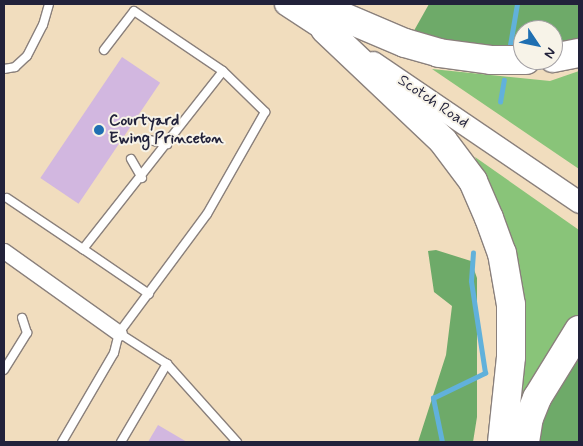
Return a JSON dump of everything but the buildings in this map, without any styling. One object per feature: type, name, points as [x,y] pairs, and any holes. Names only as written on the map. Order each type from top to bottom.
[{"type":"highway","points":[[313,4],[405,43],[439,53],[492,60],[513,60]]},
{"type":"highway","points":[[325,29],[443,141],[469,175],[484,205],[502,253],[511,305],[511,357],[502,442]]},
{"type":"highway","points":[[563,56],[579,53]]},
{"type":"highway","points":[[525,442],[529,418],[537,398],[579,330]]},
{"type":"main road","name":"Scotch Road","points":[[285,4],[325,29],[579,202]]},
{"type":"street","points":[[4,251],[119,333]]},
{"type":"lane","points":[[4,69],[15,67],[27,56],[43,25],[49,4]]},
{"type":"lane","points":[[62,442],[114,353],[119,333],[207,214],[265,112],[223,71],[134,11],[104,50]]},
{"type":"lane","points":[[83,249],[142,178],[223,71]]},
{"type":"lane","points":[[145,139],[167,144]]},
{"type":"lane","points":[[131,158],[142,178]]},
{"type":"lane","points":[[7,198],[149,294]]},
{"type":"lane","points":[[4,370],[27,333],[22,318]]},
{"type":"lane","points":[[119,333],[167,364],[237,442]]},
{"type":"lane","points":[[121,442],[167,364]]},
{"type":"green space","points":[[429,4],[579,4],[579,38],[563,43],[563,20],[513,20],[513,51],[411,36]]},
{"type":"green space","points":[[432,69],[550,81],[579,71],[579,169]]},
{"type":"green space","points":[[475,157],[579,230],[579,318],[549,350],[515,423],[523,361],[519,262]]},
{"type":"green space","points":[[436,250],[471,261],[477,278],[477,417],[473,442],[418,442],[446,355],[452,306],[434,292],[428,251]]},
{"type":"green space","points":[[579,352],[579,442],[540,442],[543,415]]},
{"type":"waterway","points":[[510,45],[517,4]]},
{"type":"waterway","points":[[500,102],[504,80]]},
{"type":"waterway","points":[[442,442],[433,398],[485,373],[471,281],[473,253]]},
{"type":"place","name":"Courtyard Ewing Princeton","points":[[99,130]]}]
